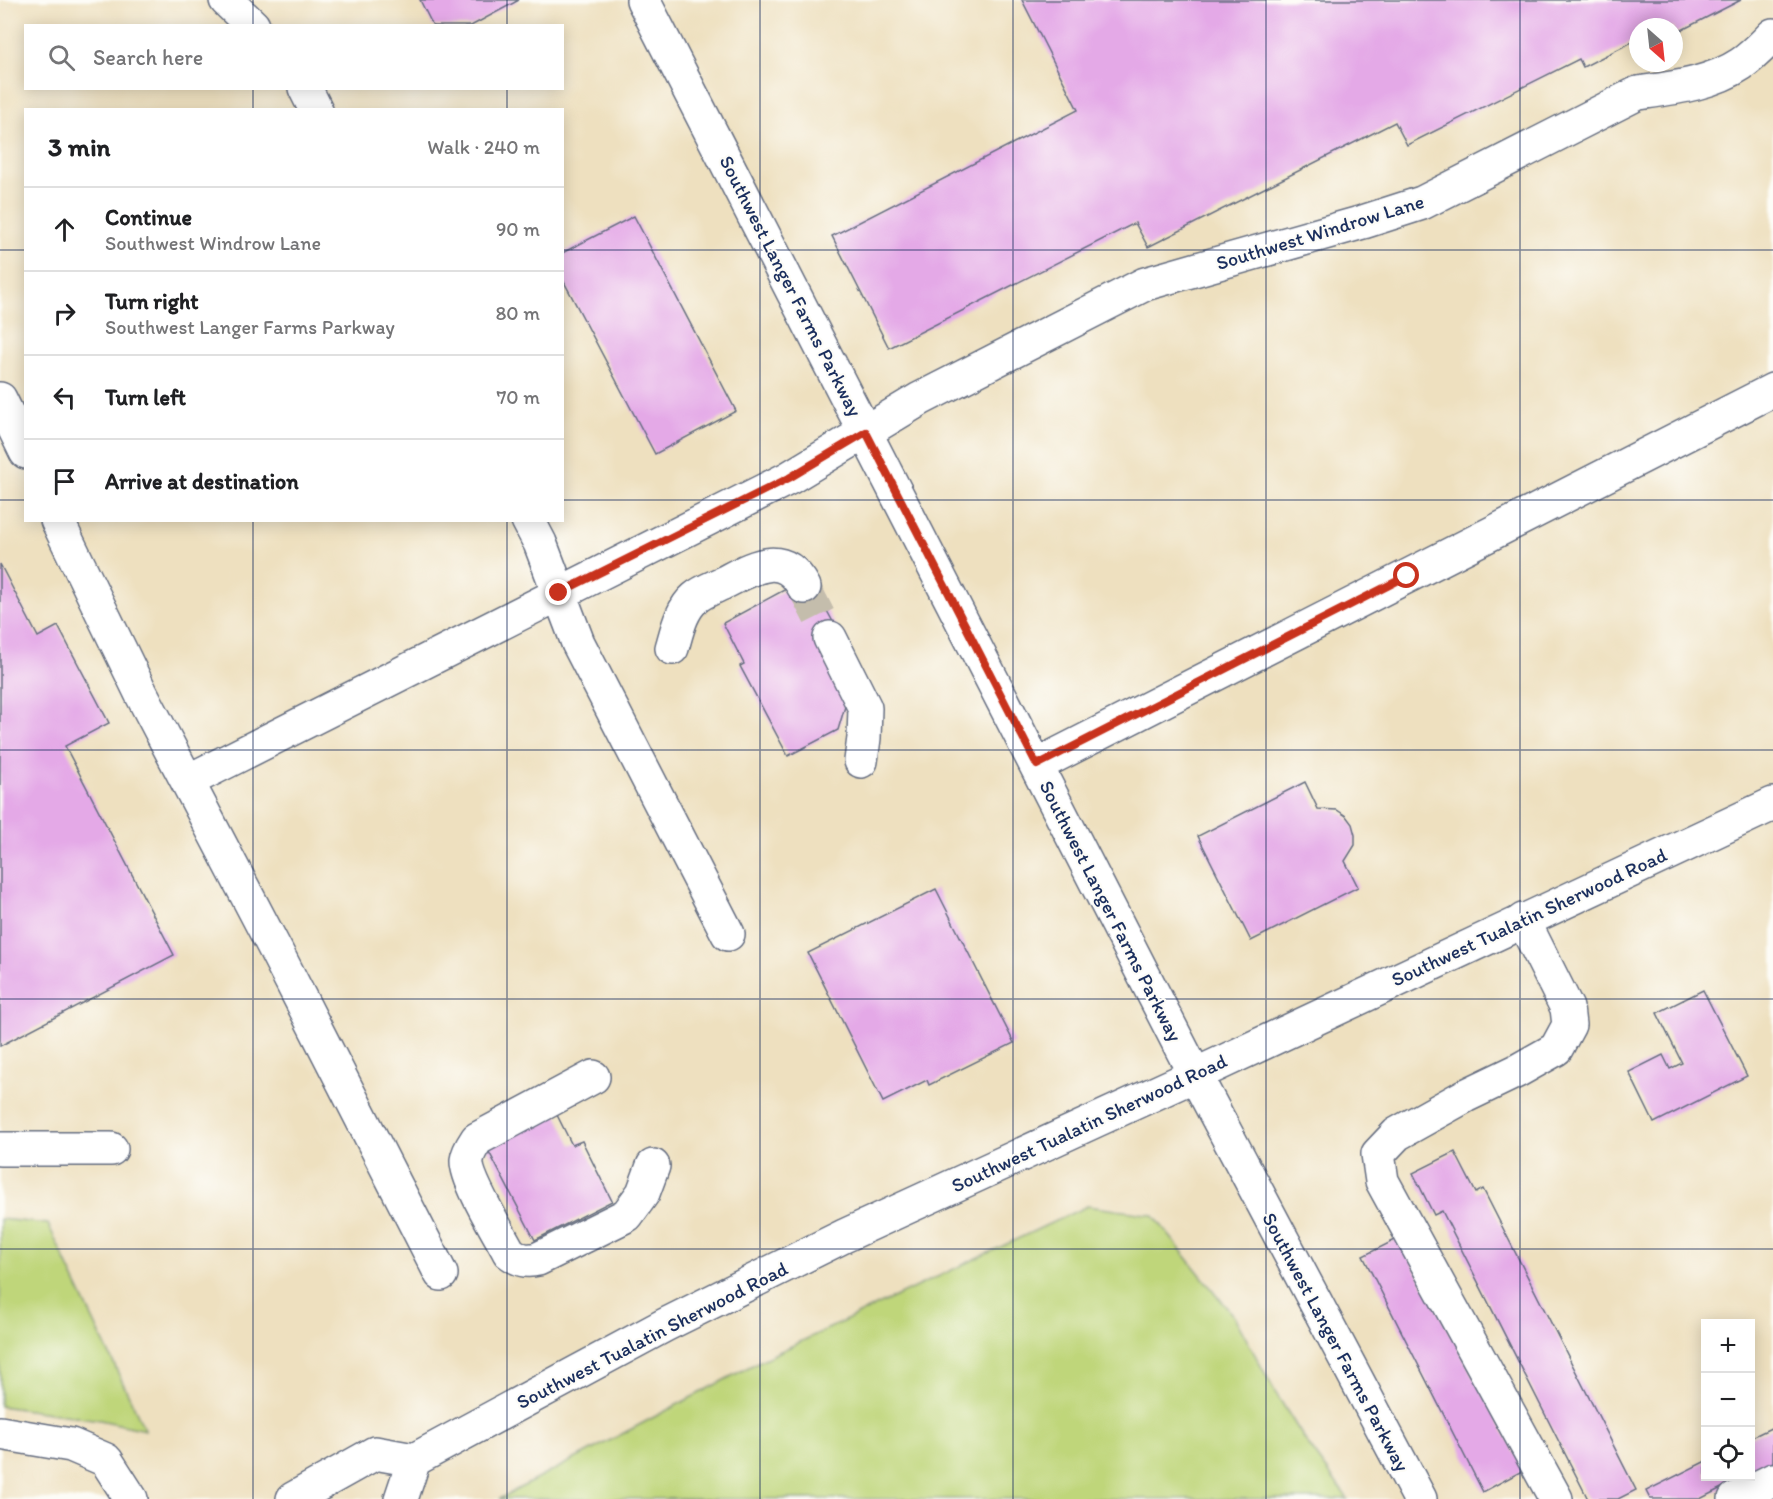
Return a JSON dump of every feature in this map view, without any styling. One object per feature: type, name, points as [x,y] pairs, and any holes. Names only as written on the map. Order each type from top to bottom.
[{"type":"main road","points":[[226,0],[251,24]]},
{"type":"main road","name":"Southwest Langer Farms Parkway","points":[[643,0],[1195,1075],[1420,1499]]},
{"type":"main road","name":"Southwest Windrow Lane","points":[[188,781],[789,478],[920,399],[1145,284],[1422,203],[1638,93],[1678,87],[1720,76],[1743,63],[1773,35]]},
{"type":"main road","points":[[306,90],[315,108]]},
{"type":"main road","points":[[1037,765],[1773,390]]},
{"type":"main road","points":[[0,399],[24,448]]},
{"type":"main road","points":[[58,522],[141,693],[441,1274]]},
{"type":"main road","points":[[529,522],[540,543],[578,644],[728,934]]},
{"type":"main road","points":[[672,648],[683,614],[696,597],[756,566],[772,563],[788,568],[799,578],[804,587]]},
{"type":"main road","points":[[830,638],[865,708],[861,761]]},
{"type":"main road","name":"Southwest Tualatin Sherwood Road","points":[[414,1460],[665,1325],[844,1236],[1195,1075],[1773,804]]},
{"type":"main road","points":[[1523,920],[1567,1008],[1569,1025],[1556,1049],[1397,1134],[1378,1154],[1382,1180],[1556,1499]]},
{"type":"main road","points":[[592,1077],[477,1139],[471,1147],[466,1161],[470,1177],[509,1252],[518,1259],[529,1261],[538,1259],[627,1215],[643,1192],[653,1167]]},
{"type":"main road","points":[[0,1149],[111,1149]]},
{"type":"main road","points":[[0,1433],[71,1445],[106,1460],[130,1496]]},
{"type":"main road","points":[[293,1499],[375,1453],[414,1460],[401,1499]]},
{"type":"main road","points":[[1735,1499],[1773,1480]]},
{"type":"green space","points":[[1087,1206],[1153,1215],[1235,1318],[1277,1395],[1305,1440],[1348,1499],[499,1499],[762,1360]]},
{"type":"green space","points":[[0,1219],[48,1224],[145,1430],[100,1420],[0,1406]]},
{"type":"building","points":[[420,0],[519,0],[475,24],[432,24]]},
{"type":"building","points":[[1022,0],[1741,0],[1683,29],[1683,18],[1629,18],[1629,44],[1583,67],[1579,59],[1407,145],[1395,122],[1148,247],[1135,223],[889,348],[832,236],[1078,110]]},
{"type":"building","points":[[634,216],[736,411],[655,454],[564,282],[564,252]]},
{"type":"building","points":[[0,564],[38,637],[58,626],[109,723],[65,746],[174,955],[0,1046]]},
{"type":"building","points":[[812,583],[839,633],[846,703],[838,730],[788,756],[740,666],[744,664],[723,623],[786,589]]},
{"type":"building","points":[[1305,782],[1318,809],[1337,810],[1352,824],[1355,845],[1345,861],[1358,887],[1251,941],[1198,836]]},
{"type":"building","points":[[936,889],[1014,1043],[929,1085],[927,1080],[883,1102],[808,953]]},
{"type":"building","points":[[1703,990],[1747,1076],[1654,1123],[1629,1072],[1663,1055],[1670,1069],[1682,1063],[1657,1013]]},
{"type":"building","points":[[555,1111],[572,1145],[582,1141],[612,1201],[535,1240],[486,1146]]},
{"type":"building","points":[[1455,1152],[1476,1193],[1483,1189],[1636,1490],[1618,1499],[1588,1499],[1442,1211],[1434,1215],[1413,1173]]},
{"type":"building","points":[[1399,1238],[1524,1470],[1483,1492],[1363,1256]]},
{"type":"building","points":[[1773,1427],[1773,1462],[1755,1471],[1755,1436]]},
{"type":"building","points":[[1701,1464],[1701,1481],[1735,1481],[1700,1499],[1650,1499],[1646,1491]]},
{"type":"tunnel","points":[[804,587],[830,638]]},
{"type":"route","points":[[559,593],[789,478],[866,432],[1037,765],[1407,576]]}]
